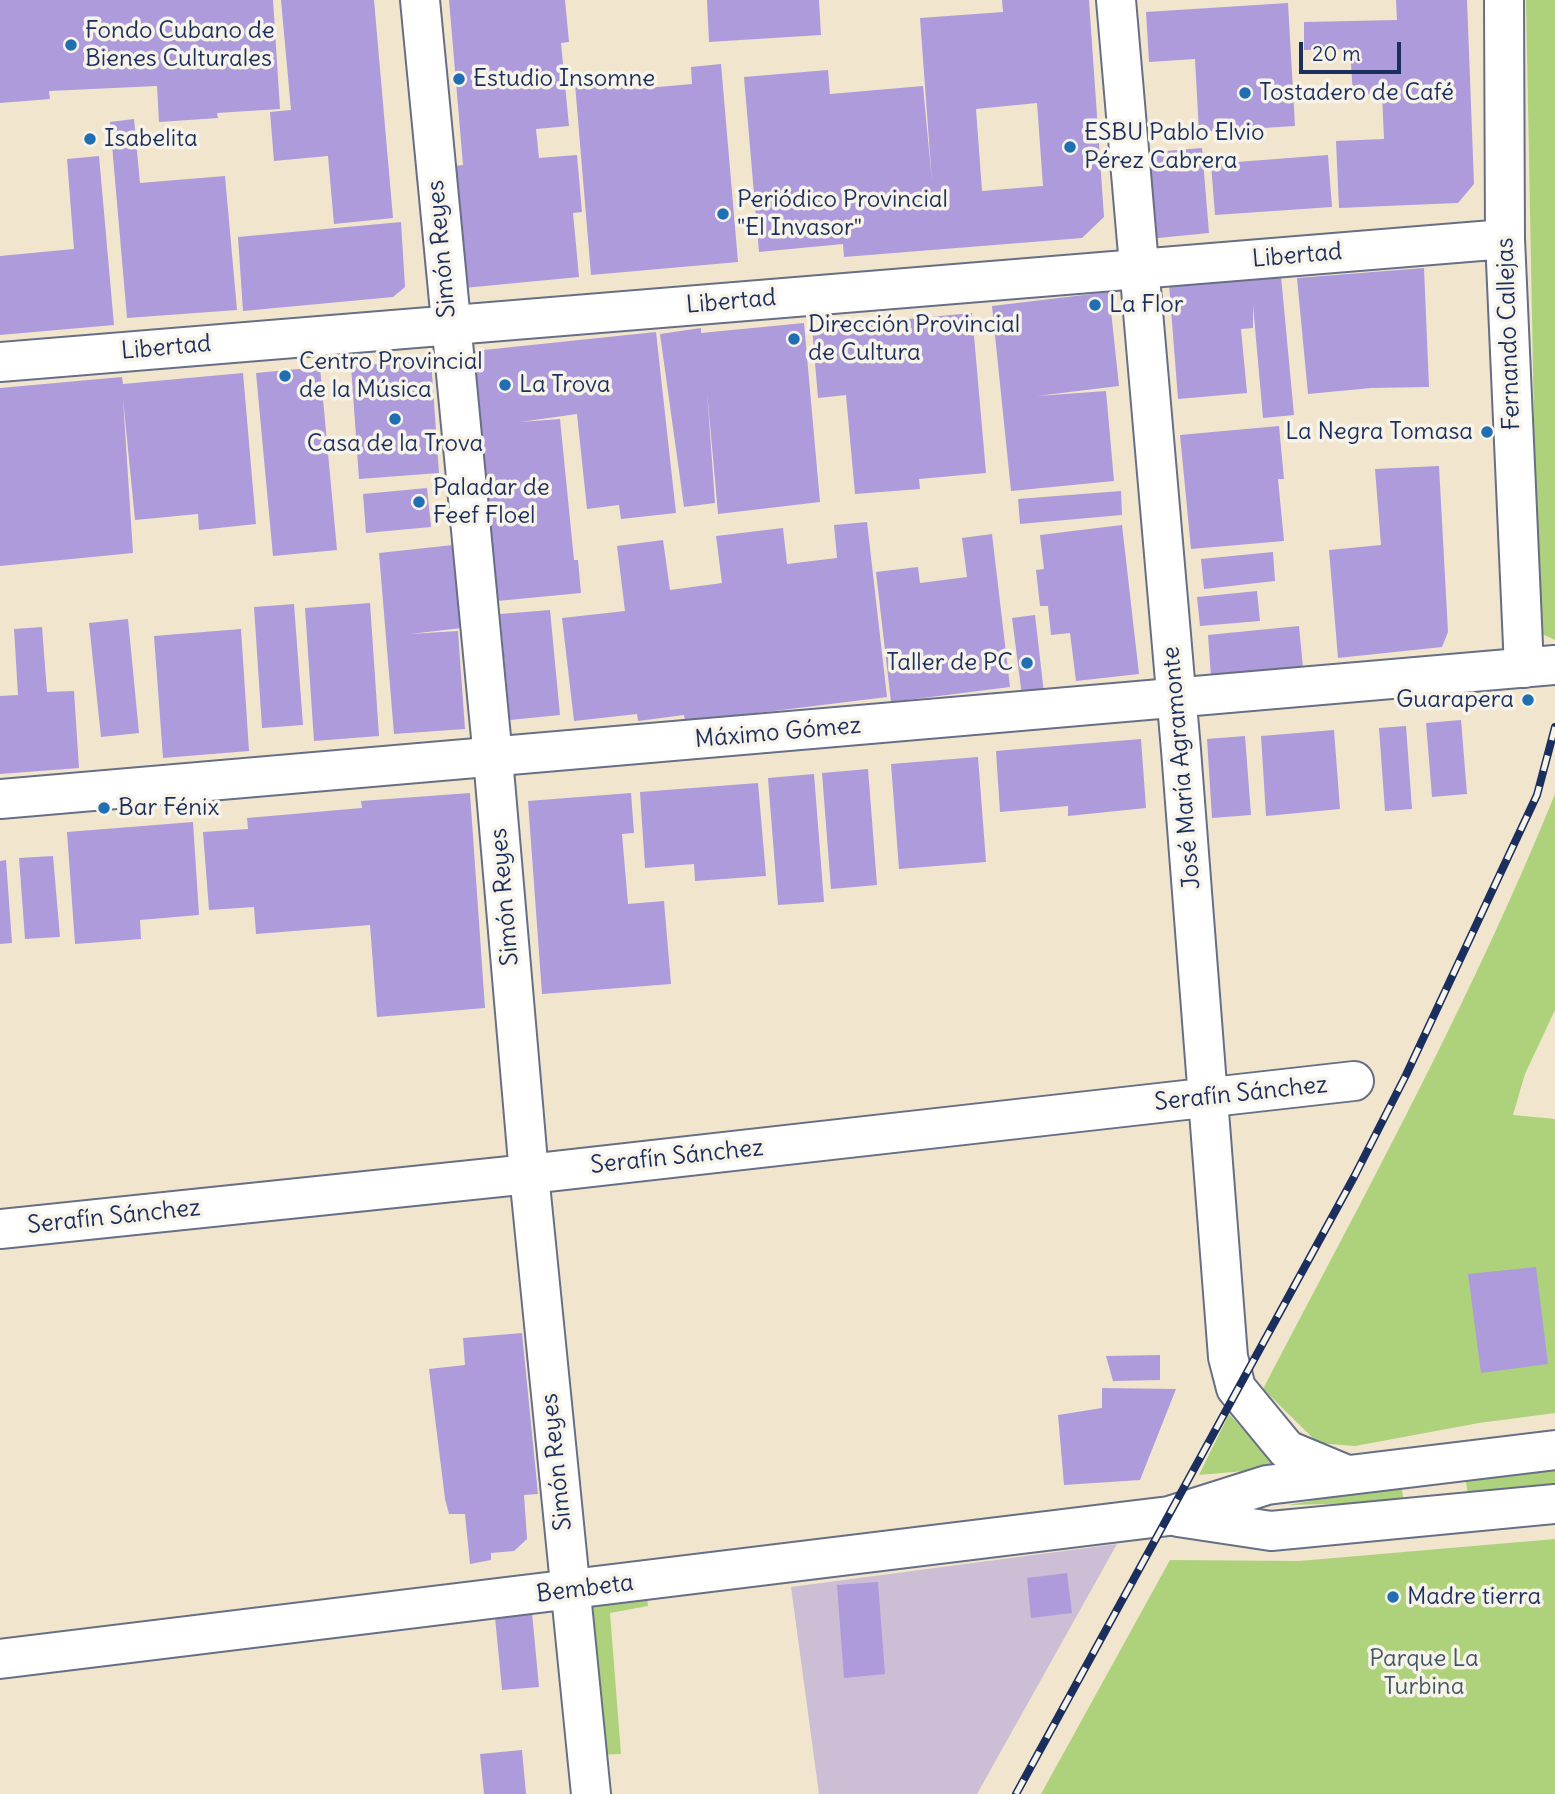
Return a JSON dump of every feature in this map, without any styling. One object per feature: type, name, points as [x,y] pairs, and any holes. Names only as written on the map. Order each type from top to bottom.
[{"type":"street","name":"Simón Reyes","points":[[420,0],[449,325],[493,758],[529,1174],[591,1794]]},
{"type":"street","name":"José María Agramonte","points":[[1116,0],[1177,698],[1228,1357],[1236,1388],[1287,1450],[1349,1476]]},
{"type":"street","name":"Fernando Callejas","points":[[1504,0],[1505,239],[1540,667]]},
{"type":"street","name":"Libertad","points":[[0,362],[1505,239]]},
{"type":"street","name":"Máximo Gómez","points":[[0,799],[1540,667]]},
{"type":"street","name":"Serafín Sánchez","points":[[0,1229],[529,1174],[1354,1082]]},
{"type":"street","points":[[1170,1516],[1267,1485],[1555,1450]]},
{"type":"street","points":[[1170,1516],[1271,1531],[1555,1504]]},
{"type":"street","name":"Bembeta","points":[[0,1659],[1170,1516]]},
{"type":"shaded area","points":[[1117,1544],[977,1794],[819,1794],[791,1587]]},
{"type":"green space","points":[[1526,0],[1555,0],[1555,640],[1538,632]]},
{"type":"green space","points":[[1555,794],[1555,1010],[1525,1074],[1513,1115],[1555,1119],[1555,1413],[1479,1423],[1355,1446],[1318,1443],[1263,1389],[1453,1021]]},
{"type":"green space","points":[[1229,1414],[1256,1443],[1291,1467],[1199,1475]]},
{"type":"green space","points":[[1555,1467],[1555,1485],[1468,1495],[1465,1477]]},
{"type":"green space","points":[[1401,1485],[1404,1502],[1288,1505]]},
{"type":"green space","name":"Parque La Turbina","points":[[1555,1539],[1555,1794],[1041,1794],[1170,1560],[1299,1561]]},
{"type":"green space","points":[[646,1587],[648,1606],[610,1613],[621,1754],[598,1755],[589,1602]]},
{"type":"building","points":[[0,0],[273,0],[280,109],[217,113],[218,118],[159,122],[157,86],[49,91],[50,99],[0,103]]},
{"type":"building","points":[[281,0],[374,0],[393,218],[334,224],[328,156],[274,161],[270,112],[291,110]]},
{"type":"building","points":[[449,0],[565,0],[569,42],[561,43],[569,126],[536,129],[539,158],[577,155],[582,212],[573,213],[579,277],[464,288],[454,166],[463,165]]},
{"type":"building","points":[[707,0],[819,0],[821,35],[709,42]]},
{"type":"building","points":[[1002,0],[1089,0],[1104,217],[1082,238],[844,257],[843,244],[759,252],[744,77],[828,70],[830,94],[923,86],[932,182],[920,18],[1003,12]],"holes":[[[1037,103],[1043,186],[982,191],[976,109]]]},
{"type":"building","points":[[1396,0],[1467,0],[1474,184],[1458,203],[1339,208],[1336,141],[1384,139],[1382,94],[1353,95],[1350,49],[1304,50],[1304,22],[1397,20]]},
{"type":"building","points":[[1288,3],[1295,126],[1199,132],[1195,59],[1149,62],[1146,12]]},
{"type":"building","points":[[721,64],[738,262],[591,275],[575,84],[634,78],[635,89],[692,84],[691,67]]},
{"type":"building","points":[[134,119],[140,183],[225,176],[237,310],[127,318],[110,122]]},
{"type":"building","points":[[1202,148],[1209,233],[1148,239],[1141,153]]},
{"type":"building","points":[[1328,155],[1332,207],[1215,215],[1211,164]]},
{"type":"building","points":[[99,156],[114,325],[0,335],[0,256],[74,249],[67,159]]},
{"type":"building","points":[[401,222],[405,287],[393,297],[243,311],[238,237]]},
{"type":"building","points":[[1424,268],[1429,387],[1371,388],[1308,394],[1297,278]]},
{"type":"building","points":[[1281,276],[1294,415],[1263,418],[1253,305],[1253,328],[1241,329],[1247,393],[1178,399],[1169,284]]},
{"type":"building","points":[[1109,292],[1119,386],[1037,396],[1106,391],[1114,481],[1011,491],[992,306]]},
{"type":"building","points":[[972,313],[986,473],[919,479],[920,489],[855,494],[846,395],[818,398],[812,328]]},
{"type":"building","points":[[804,323],[820,502],[718,514],[707,391],[715,503],[684,507],[660,334],[701,328],[701,333]]},
{"type":"building","points":[[656,332],[676,513],[621,519],[619,505],[587,509],[577,414],[520,422],[560,419],[574,560],[578,560],[581,593],[497,601],[474,351]]},
{"type":"building","name":"Casa de la Trova","points":[[431,360],[439,473],[359,479],[351,366]]},
{"type":"building","points":[[320,367],[337,550],[273,556],[256,373]]},
{"type":"building","points":[[243,373],[256,524],[199,530],[198,514],[135,520],[123,399],[133,553],[0,566],[0,388],[122,377],[123,384]]},
{"type":"building","points":[[1279,426],[1284,479],[1278,479],[1284,541],[1191,549],[1180,435]]},
{"type":"building","points":[[1439,466],[1448,632],[1442,647],[1338,658],[1329,550],[1381,545],[1375,469]]},
{"type":"building","points":[[427,488],[431,527],[366,533],[363,494]]},
{"type":"building","points":[[1121,491],[1122,515],[1020,524],[1018,499]]},
{"type":"building","points":[[867,522],[887,697],[685,722],[684,715],[638,721],[637,714],[574,721],[562,618],[625,611],[617,546],[663,540],[670,590],[722,583],[716,536],[783,528],[787,564],[837,558],[834,525]]},
{"type":"building","points":[[1122,525],[1139,674],[1076,681],[1070,633],[1051,635],[1048,606],[1040,606],[1036,570],[1044,569],[1040,535]]},
{"type":"building","points":[[992,534],[1010,687],[891,702],[876,572],[918,567],[920,583],[967,577],[962,538]]},
{"type":"building","points":[[453,545],[462,628],[410,634],[458,631],[465,729],[394,734],[379,553]]},
{"type":"building","points":[[1273,552],[1275,581],[1204,589],[1201,559]]},
{"type":"building","points":[[1257,591],[1260,621],[1200,626],[1197,597]]},
{"type":"building","points":[[370,603],[379,736],[314,741],[305,608]]},
{"type":"building","points":[[294,604],[303,725],[262,728],[254,607]]},
{"type":"building","points":[[550,610],[560,715],[510,720],[500,614]]},
{"type":"building","points":[[1035,615],[1044,693],[1022,696],[1012,618]]},
{"type":"building","points":[[128,619],[139,733],[101,737],[89,623]]},
{"type":"building","points":[[1299,626],[1303,668],[1211,677],[1208,635]]},
{"type":"building","points":[[42,627],[47,692],[74,691],[79,768],[0,774],[0,696],[18,695],[14,629]]},
{"type":"building","points":[[241,629],[249,751],[163,758],[154,636]]},
{"type":"building","points":[[1461,720],[1467,794],[1432,797],[1426,723]]},
{"type":"building","points":[[1406,726],[1412,809],[1385,811],[1379,728]]},
{"type":"building","points":[[1334,730],[1340,809],[1266,816],[1261,736]]},
{"type":"building","points":[[1245,736],[1251,815],[1212,818],[1207,739]]},
{"type":"building","points":[[1141,739],[1146,808],[1068,816],[1068,806],[1000,812],[996,751]]},
{"type":"building","points":[[978,757],[986,862],[899,869],[891,764]]},
{"type":"building","points":[[868,769],[877,885],[831,889],[822,773]]},
{"type":"building","points":[[814,774],[824,902],[778,905],[768,778]]},
{"type":"building","points":[[758,783],[766,876],[695,881],[694,864],[645,868],[640,792]]},
{"type":"building","points":[[470,793],[485,1008],[377,1017],[370,925],[256,934],[254,907],[209,910],[203,832],[248,829],[247,818],[362,808],[361,801]]},
{"type":"building","points":[[631,793],[634,833],[622,834],[628,904],[664,901],[671,984],[542,994],[528,801]]},
{"type":"building","points":[[193,822],[199,915],[140,920],[141,939],[75,944],[67,832]]},
{"type":"building","points":[[53,856],[60,937],[25,939],[19,858]]},
{"type":"building","points":[[6,860],[12,943],[0,944],[0,861]]},
{"type":"building","points":[[1536,1267],[1548,1364],[1481,1373],[1468,1274]]},
{"type":"building","points":[[522,1333],[538,1494],[524,1495],[527,1539],[514,1551],[491,1553],[491,1560],[470,1564],[465,1514],[449,1514],[445,1499],[429,1369],[465,1365],[463,1338]]},
{"type":"building","points":[[1160,1355],[1160,1380],[1113,1381],[1106,1356]]},
{"type":"building","points":[[1102,1388],[1176,1389],[1140,1480],[1064,1485],[1058,1415],[1102,1408]]},
{"type":"building","points":[[1067,1573],[1072,1613],[1031,1618],[1027,1578]]},
{"type":"building","points":[[878,1582],[885,1674],[844,1678],[837,1585]]},
{"type":"building","points":[[532,1613],[539,1687],[502,1690],[495,1617]]},
{"type":"building","points":[[522,1750],[526,1794],[484,1794],[480,1754]]},
{"type":"railway","points":[[1016,1794],[1354,1177],[1406,1075],[1537,795],[1555,727]]},
{"type":"place","name":"Fondo Cubano de Bienes Culturales","points":[[71,45]]},
{"type":"place","name":"Estudio Insomne","points":[[459,79]]},
{"type":"place","name":"Tostadero de Café","points":[[1245,93]]},
{"type":"place","name":"Isabelita","points":[[90,139]]},
{"type":"place","name":"ESBU Pablo Elvio Pérez Cabrera","points":[[1070,147]]},
{"type":"place","name":"Periódico Provincial \"El Invasor\"","points":[[723,214]]},
{"type":"place","name":"La Flor","points":[[1095,305]]},
{"type":"place","name":"Dirección Provincial de Cultura","points":[[794,339]]},
{"type":"place","name":"Centro Provincial de la Música","points":[[285,376]]},
{"type":"place","name":"La Trova","points":[[505,385]]},
{"type":"place","name":"Casa de la Trova","points":[[395,419]]},
{"type":"place","name":"La Negra Tomasa","points":[[1487,432]]},
{"type":"place","name":"Paladar de Feef Floel","points":[[419,502]]},
{"type":"place","name":"Taller de PC","points":[[1027,663]]},
{"type":"place","name":"Guarapera","points":[[1528,700]]},
{"type":"place","name":"Bar Fénix","points":[[104,808]]},
{"type":"place","name":"Madre tierra","points":[[1393,1597]]}]
